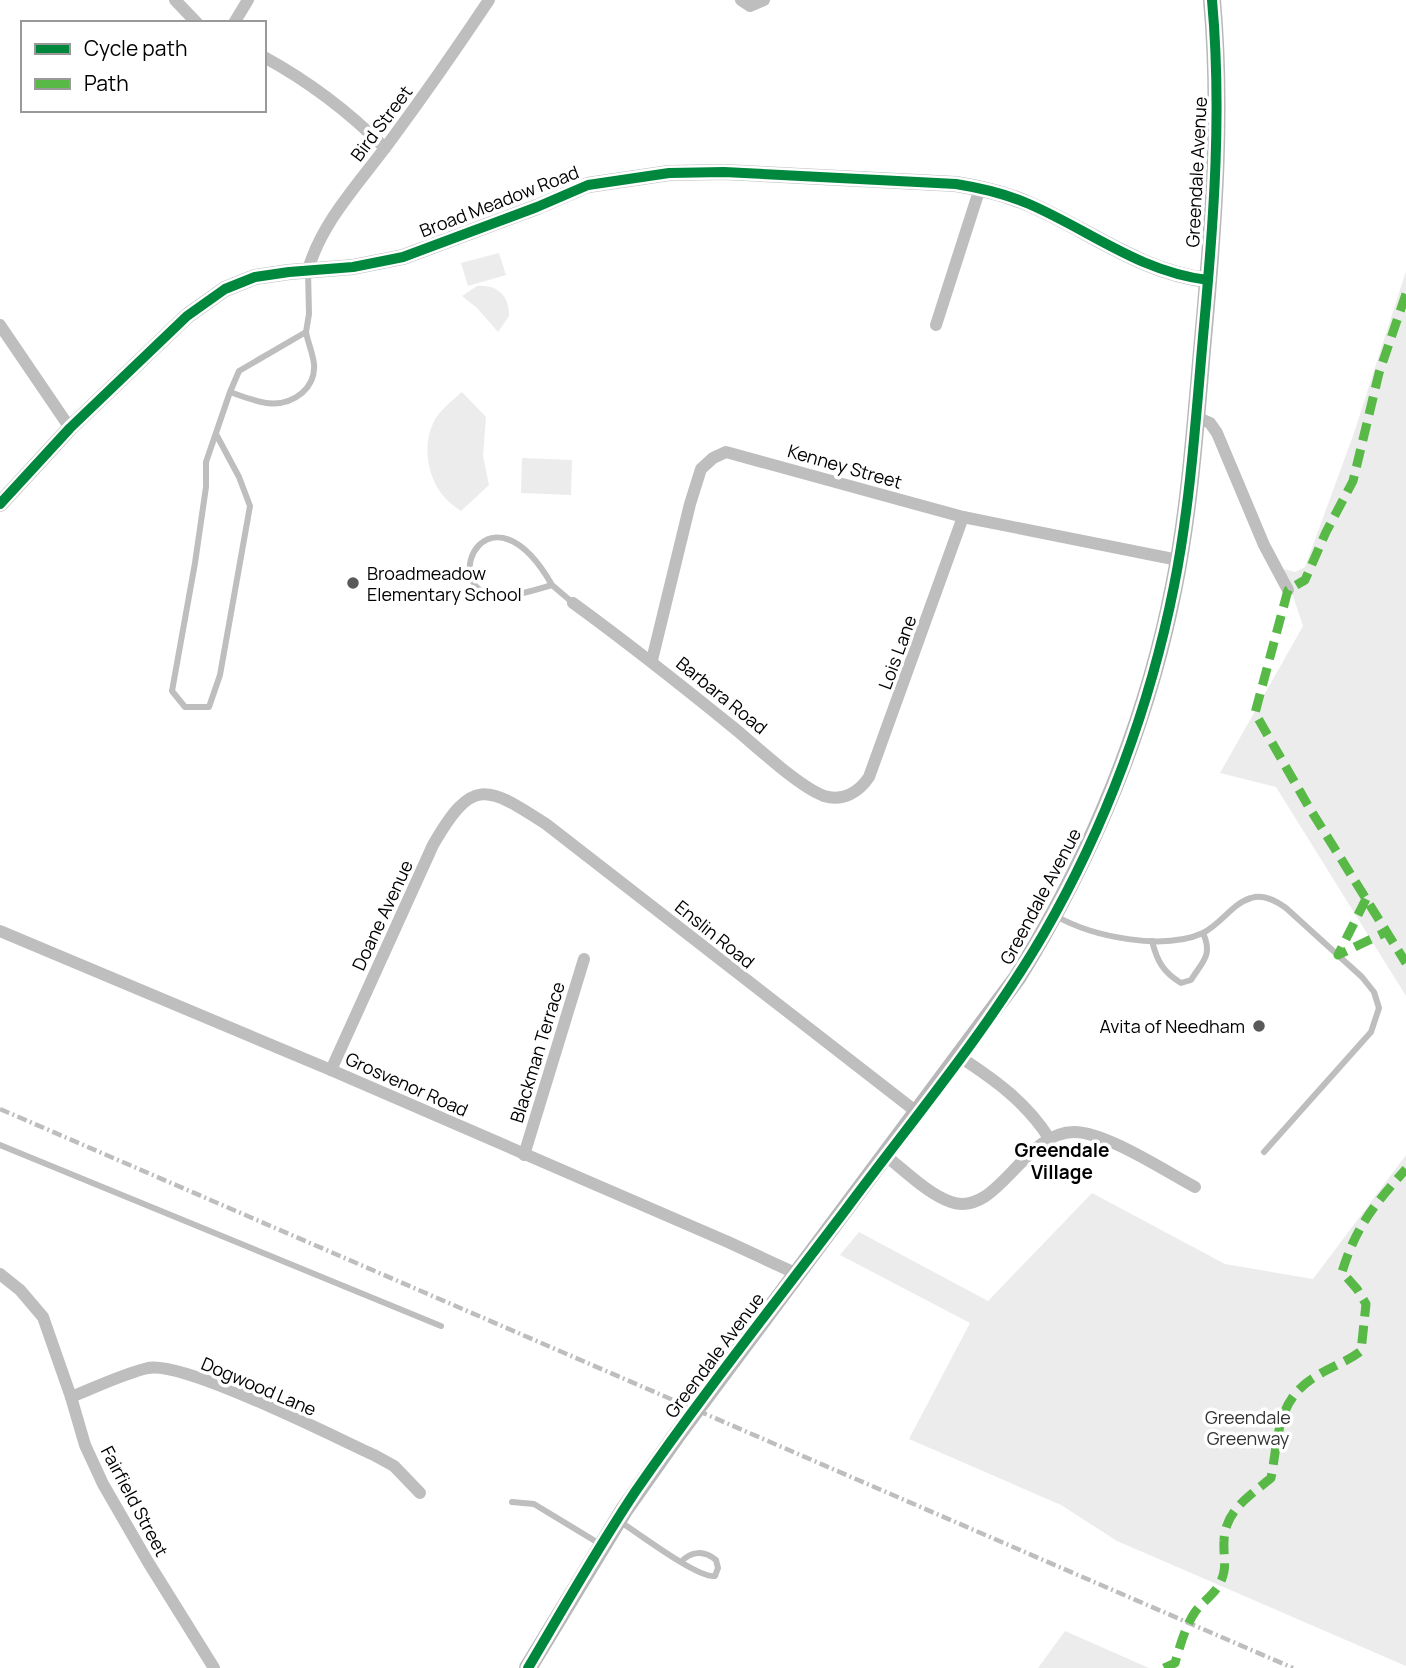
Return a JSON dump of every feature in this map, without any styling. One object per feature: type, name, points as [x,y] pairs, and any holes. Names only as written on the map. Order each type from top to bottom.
[{"type":"main road","name":"Greendale Avenue","points":[[528,1668],[617,1520],[674,1439],[1017,978],[1054,915],[1097,826],[1126,755],[1163,634],[1178,560],[1196,417],[1216,172],[1218,91],[1212,0]]},
{"type":"street","points":[[175,0],[195,21]]},
{"type":"street","points":[[235,21],[248,0]]},
{"type":"street","name":"Bird Street","points":[[308,270],[314,248],[331,220],[439,75],[489,0]]},
{"type":"street","points":[[741,0],[750,6],[764,0]]},
{"type":"street","points":[[266,58],[325,93],[359,121],[385,148]]},
{"type":"street","name":"Broad Meadow Road","points":[[0,504],[70,428],[187,316],[225,289],[255,277],[353,267],[403,257],[588,185],[669,173],[724,172],[935,182],[980,188],[1029,204],[1160,270],[1208,280]]},
{"type":"street","points":[[936,325],[980,188]]},
{"type":"street","points":[[0,325],[70,428]]},
{"type":"street","points":[[1196,417],[1210,423],[1217,433],[1264,545],[1288,590]]},
{"type":"street","name":"Kenney Street","points":[[652,660],[701,469],[713,458],[726,452],[963,517],[1178,560]]},
{"type":"street","name":"Lois Lane","points":[[855,792],[860,790],[869,777],[963,517]]},
{"type":"street","name":"Barbara Road","points":[[573,603],[652,660],[794,777],[824,796],[841,797],[855,792]]},
{"type":"street","name":"Doane Avenue","points":[[331,1070],[433,845],[449,816],[463,801],[485,793]]},
{"type":"street","name":"Enslin Road","points":[[485,793],[509,799],[546,824],[918,1113]]},
{"type":"street","name":"Grosvenor Road","points":[[0,931],[331,1070],[797,1274]]},
{"type":"street","name":"Blackman Terrace","points":[[524,1155],[584,959]]},
{"type":"street","points":[[960,1057],[1009,1090],[1031,1112],[1049,1138]]},
{"type":"street","points":[[886,1156],[943,1198],[958,1204],[967,1204],[988,1195],[1030,1152],[1049,1138],[1072,1132],[1091,1134],[1195,1187]]},
{"type":"street","name":"Fairfield Street","points":[[0,1274],[20,1290],[43,1317],[85,1445],[103,1484],[214,1668]]},
{"type":"street","name":"Dogwood Lane","points":[[71,1397],[149,1368],[174,1371],[218,1385],[374,1455],[394,1466],[420,1493]]},
{"type":"lane","points":[[230,392],[256,401],[282,405],[307,389],[313,378],[314,364],[306,332],[309,314],[308,270]]},
{"type":"lane","points":[[216,434],[250,506],[220,675],[209,706],[186,707],[173,691],[206,487],[206,462],[230,392],[239,371],[306,332]]},
{"type":"lane","points":[[552,585],[495,597],[483,592],[475,584],[469,572],[472,553],[488,538],[500,536],[510,540],[540,565],[552,585],[573,603]]},
{"type":"lane","points":[[1054,915],[1092,931],[1171,942],[1203,933],[1248,899],[1270,899],[1286,908],[1362,977],[1377,1000],[1378,1016],[1366,1039],[1264,1152]]},
{"type":"lane","points":[[1152,941],[1157,961],[1169,975],[1181,983],[1191,980],[1208,953],[1209,946],[1203,933]]},
{"type":"lane","points":[[0,1144],[441,1326]]},
{"type":"lane","points":[[512,1502],[534,1504],[602,1545]]},
{"type":"lane","points":[[617,1520],[681,1562],[705,1576],[715,1576],[718,1568],[716,1560],[702,1553],[688,1556],[681,1562]]},
{"type":"green space","points":[[499,253],[506,275],[468,286],[461,263]]},
{"type":"green space","points":[[1406,271],[1406,996],[1276,787],[1220,773],[1303,626],[1284,569],[1295,572],[1305,567],[1354,433]]},
{"type":"green space","points":[[477,286],[491,287],[505,297],[509,316],[498,332],[477,308],[462,296]]},
{"type":"green space","points":[[462,392],[486,417],[483,456],[489,485],[461,511],[445,498],[436,484],[429,464],[428,444],[433,424],[441,412]]},
{"type":"green space","points":[[522,458],[572,460],[571,495],[521,493]]},
{"type":"green space","name":"Greendale Greenway","points":[[1406,1155],[1406,1666],[1117,1541],[1061,1505],[909,1439],[970,1323],[840,1255],[859,1232],[988,1301],[1092,1193],[1225,1264],[1313,1279]]},
{"type":"green space","points":[[1065,1631],[1149,1668],[1038,1668]]},
{"type":"railway","points":[[0,1109],[1293,1668]]},
{"type":"marked path","points":[[1406,294],[1379,373],[1353,481],[1305,580],[1288,590],[1255,713],[1310,809],[1406,963]]},
{"type":"marked path","points":[[1366,899],[1338,955],[1386,932]]},
{"type":"marked path","points":[[1164,1668],[1175,1663],[1191,1618],[1220,1583],[1225,1567],[1225,1530],[1234,1512],[1271,1478],[1278,1433],[1294,1395],[1318,1375],[1361,1351],[1366,1304],[1342,1272],[1360,1228],[1406,1169]]},
{"type":"cycle path","points":[[528,1668],[607,1535],[660,1456],[998,1006],[1043,935],[1065,894],[1123,766],[1164,631],[1189,489],[1214,204],[1217,123],[1212,0]]},
{"type":"cycle path","points":[[0,504],[70,428],[187,316],[225,289],[255,277],[353,267],[403,257],[588,185],[669,173],[724,172],[956,184],[1020,200],[1138,260],[1183,276],[1208,280]]},
{"type":"place","name":"Broadmeadow Elementary School","points":[[353,583]]},
{"type":"place","name":"Avita of Needham","points":[[1259,1026]]},
{"type":"district","name":"Greendale Village","points":[[1062,1161]]}]
